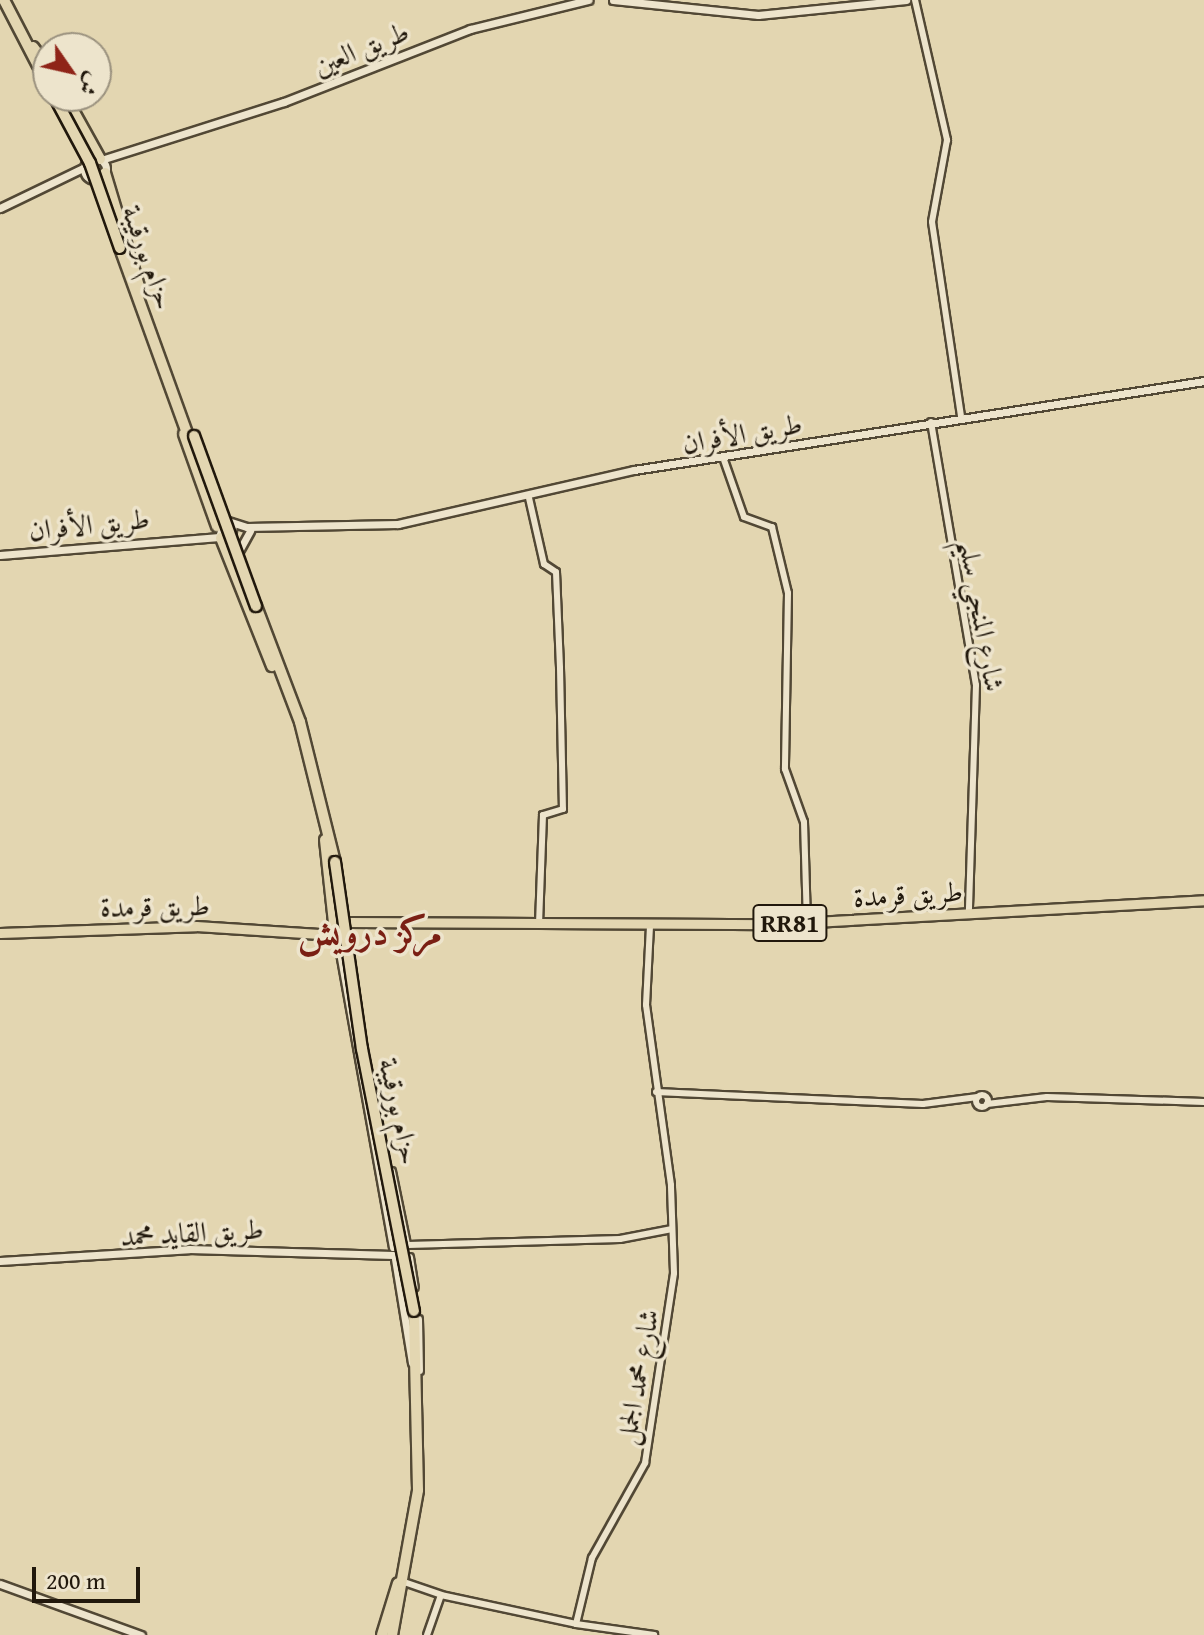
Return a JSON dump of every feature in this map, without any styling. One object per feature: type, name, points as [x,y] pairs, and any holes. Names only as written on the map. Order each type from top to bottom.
[{"type":"highway","points":[[4,0],[32,51]]},
{"type":"highway","points":[[10,0],[32,51]]},
{"type":"highway","points":[[62,112],[85,166]]},
{"type":"highway","name":"حزام بورقيبة","points":[[64,112],[90,163],[254,607],[327,829],[358,1049],[412,1311],[417,1372],[418,1490],[389,1635]]},
{"type":"highway","points":[[67,112],[101,160]]},
{"type":"highway","points":[[105,172],[141,303]]},
{"type":"highway","points":[[91,178],[141,303]]},
{"type":"highway","points":[[180,408],[233,526],[278,673]]},
{"type":"highway","points":[[180,408],[218,529],[278,673]]},
{"type":"highway","points":[[327,829],[334,923]]},
{"type":"highway","points":[[327,829],[349,930]]},
{"type":"main road","name":"طريق العين","points":[[91,178],[154,148],[461,32],[588,0]]},
{"type":"main road","points":[[613,0],[758,15],[906,0]]},
{"type":"main road","name":"طريق العين","points":[[85,166],[154,148]]},
{"type":"main road","points":[[101,160],[105,172]]},
{"type":"main road","points":[[0,208],[49,188],[91,178],[85,166],[49,188]]},
{"type":"main road","name":"طريق الأفران","points":[[233,526],[398,524],[529,498],[623,472],[724,460],[961,417],[1204,381]]},
{"type":"main road","points":[[218,529],[233,526]]},
{"type":"main road","points":[[204,532],[233,526]]},
{"type":"main road","name":"طريق الأفران","points":[[233,526],[250,531],[288,527]]},
{"type":"main road","name":"طريق الأفران","points":[[0,555],[182,536],[218,529]]},
{"type":"main road","name":"طريق الأفران","points":[[182,536],[218,529]]},
{"type":"main road","points":[[240,549],[250,531]]},
{"type":"main road","name":"طريق قرمدة","points":[[349,930],[374,927],[807,922],[1204,900]]},
{"type":"main road","points":[[334,923],[336,936]]},
{"type":"main road","name":"طريق قرمدة","points":[[0,933],[311,929],[334,923]]},
{"type":"main road","name":"RR81","points":[[334,923],[349,930]]},
{"type":"main road","name":"طريق قرمدة","points":[[311,929],[336,936]]},
{"type":"main road","name":"RR81","points":[[336,936],[349,930]]},
{"type":"main road","name":"حزام بورقيبة","points":[[349,930],[383,1135],[410,1255],[417,1372]]},
{"type":"main road","name":"حزام بورقيبة","points":[[336,936],[392,1252],[417,1372]]},
{"type":"main road","points":[[350,1023],[362,1023]]},
{"type":"main road","points":[[373,1137],[383,1135]]},
{"type":"main road","points":[[392,1252],[407,1244]]},
{"type":"main road","name":"طريق القايد محمد","points":[[0,1261],[189,1249],[392,1252]]},
{"type":"main road","points":[[392,1252],[410,1255]]},
{"type":"main road","points":[[0,1584],[141,1635]]},
{"type":"street","points":[[915,0],[947,140],[932,222],[961,417]]},
{"type":"street","name":"شارع المنجي سليم","points":[[931,422],[976,685],[969,912]]},
{"type":"street","points":[[724,460],[744,517],[772,527],[788,593],[785,769],[804,822],[807,922]]},
{"type":"street","points":[[529,498],[544,564],[556,572],[560,668],[563,809],[543,815],[539,925]]},
{"type":"street","name":"شارع محمد الجمل","points":[[576,1624],[592,1558],[645,1463],[673,1300],[672,1229],[646,1005],[653,925]]},
{"type":"street","points":[[656,1094],[670,1092]]},
{"type":"street","points":[[656,1094],[960,1102],[1204,1102]]},
{"type":"street","points":[[656,1236],[672,1229]]},
{"type":"street","points":[[407,1244],[656,1236],[673,1241]]},
{"type":"street","points":[[410,1255],[423,1244]]},
{"type":"street","points":[[402,1581],[441,1595],[576,1624],[654,1635]]},
{"type":"street","points":[[427,1635],[441,1595]]},
{"type":"street","points":[[556,1619],[579,1604]]},
{"type":"district","name":"مركز درويش","points":[[370,931]]}]
